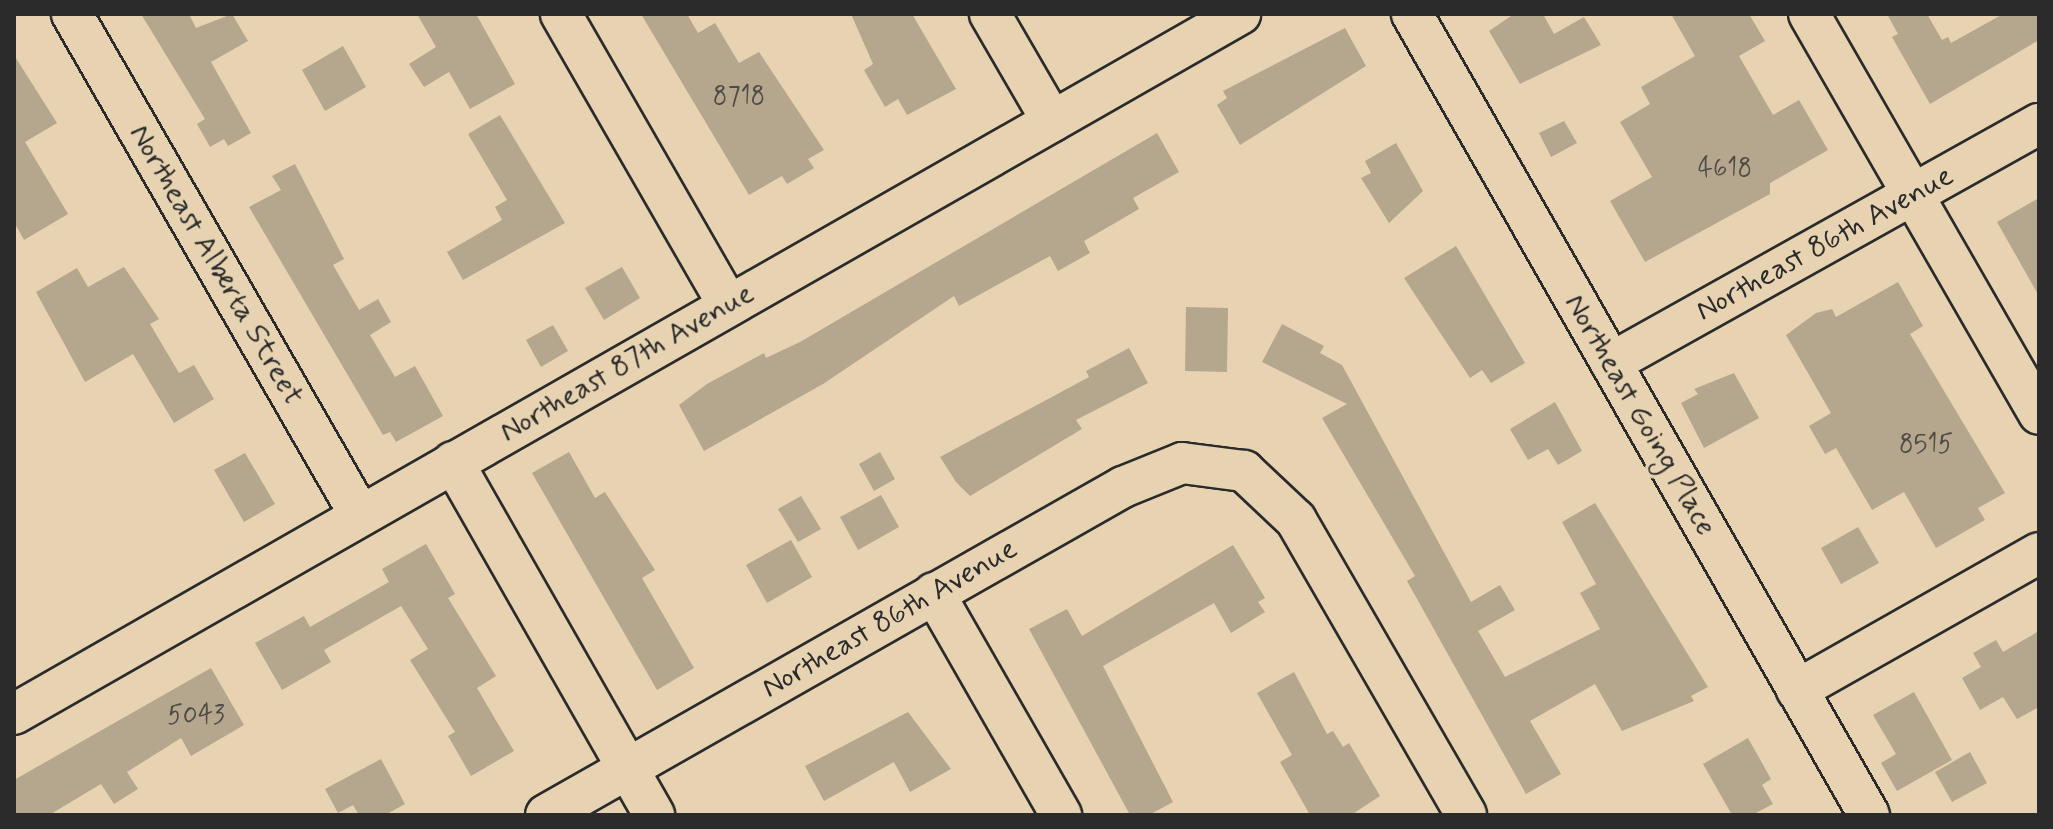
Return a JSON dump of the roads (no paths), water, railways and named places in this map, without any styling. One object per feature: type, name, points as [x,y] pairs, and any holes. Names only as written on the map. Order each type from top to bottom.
[{"type":"street","name":"Northeast Alberta Street","points":[[72,14],[360,515]]},
{"type":"street","points":[[561,14],[728,305]]},
{"type":"street","points":[[990,14],[1052,121]]},
{"type":"street","name":"Northeast 87th Avenue","points":[[14,714],[1240,14]]},
{"type":"street","name":"Northeast Going Place","points":[[1412,14],[1869,815]]},
{"type":"street","points":[[1809,14],[2039,414]]},
{"type":"street","name":"Northeast 86th Avenue","points":[[1611,363],[2039,124]]},
{"type":"street","points":[[453,462],[654,815]]},
{"type":"street","name":"Northeast 86th Avenue","points":[[546,815],[1123,487],[1182,463],[1244,471],[1296,520],[1466,815]]},
{"type":"street","points":[[1797,690],[2039,553]]},
{"type":"street","points":[[934,593],[1061,815]]}]
